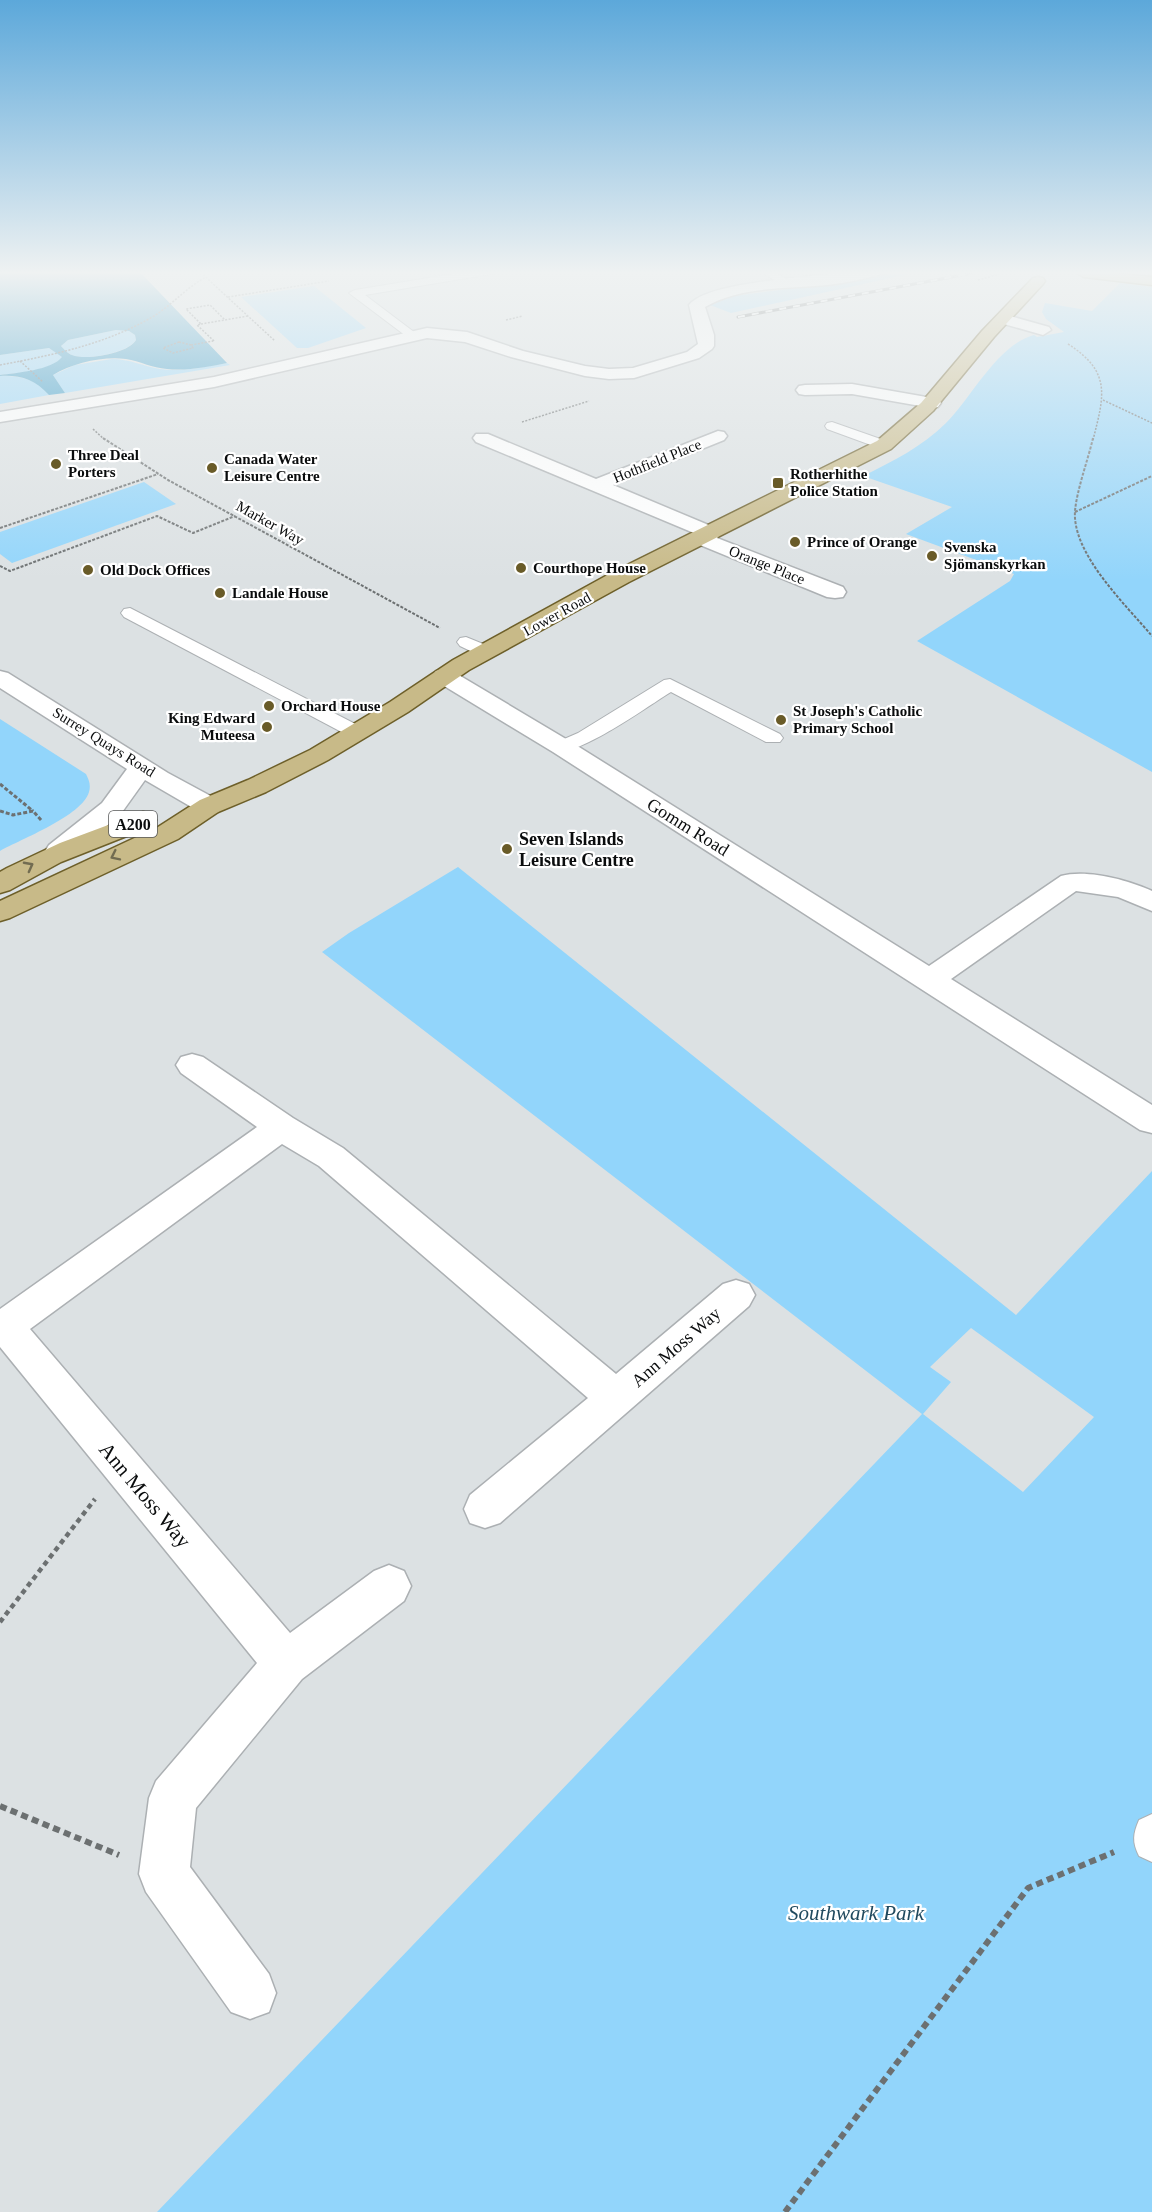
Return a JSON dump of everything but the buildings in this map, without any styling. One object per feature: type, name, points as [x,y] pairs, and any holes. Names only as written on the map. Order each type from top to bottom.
[{"type":"main road","name":"Lower Road","points":[[209,806],[256,786],[358,733],[444,676],[476,647],[705,536],[884,445],[912,423],[956,373]]},
{"type":"main road","name":"A200","points":[[0,884],[26,867],[59,851],[151,817],[209,806]]},
{"type":"main road","name":"A200","points":[[0,912],[168,833],[209,806]]},
{"type":"street","points":[[0,417],[255,373]]},
{"type":"street","points":[[614,373],[624,374]]},
{"type":"street","points":[[585,395],[624,374]]},
{"type":"street","points":[[805,390],[852,389],[932,403]]},
{"type":"street","name":"Hothfield Place","points":[[595,486],[718,436]]},
{"type":"street","name":"Hothfield Place","points":[[482,438],[705,536]]},
{"type":"street","name":"Orange Place","points":[[705,536],[834,592]]},
{"type":"street","name":"Gomm Road","points":[[444,676],[562,747],[1152,1121]]},
{"type":"street","name":"Surrey Quays Road","points":[[0,678],[209,806]]},
{"type":"street","points":[[59,851],[111,809],[142,766]]},
{"type":"street","points":[[931,979],[1071,882],[1124,889],[1152,902]]},
{"type":"street","name":"Ann Moss Way","points":[[192,1065],[281,1127],[331,1157],[616,1398]]},
{"type":"street","name":"Ann Moss Way","points":[[281,1127],[2,1328],[286,1663]]},
{"type":"street","name":"Ann Moss Way","points":[[485,1509],[736,1295]]},
{"type":"street","points":[[250,1993],[164,1874],[173,1798],[286,1663],[389,1586]]},
{"type":"lane","points":[[832,426],[884,445]]},
{"type":"lane","points":[[130,613],[358,733]]},
{"type":"lane","points":[[562,747],[585,737],[670,684],[773,738]]},
{"type":"path","points":[[33,373],[43,382]]},
{"type":"path","points":[[1097,373],[1103,384],[1103,400],[1075,512],[1081,542],[1097,570],[1152,636]]},
{"type":"path","points":[[520,422],[585,395]]},
{"type":"path","points":[[1103,400],[1152,423]]},
{"type":"path","name":"Marker Way","points":[[90,427],[110,445],[158,474],[476,647]]},
{"type":"path","points":[[0,528],[158,474]]},
{"type":"path","points":[[1075,512],[1152,476]]},
{"type":"path","points":[[0,566],[10,572],[157,516],[194,533],[235,516]]},
{"type":"path","points":[[0,784],[48,825]]},
{"type":"path","points":[[0,811],[13,815],[33,811]]},
{"type":"path","points":[[0,1622],[121,1466]]},
{"type":"path","points":[[0,1806],[164,1874]]},
{"type":"path","points":[[785,2212],[1028,1888],[1152,1837]]},
{"type":"green space","points":[[57,373],[182,373],[65,393],[53,375]]},
{"type":"green space","points":[[986,373],[1152,373],[1152,772],[917,641],[1010,581],[1014,574],[906,534],[952,507],[863,476],[907,453],[937,432],[956,412]]},
{"type":"green space","points":[[0,376],[27,379],[49,395],[0,404]]},
{"type":"green space","points":[[144,482],[176,504],[12,563],[0,554],[0,532]]},
{"type":"green space","points":[[0,719],[86,774],[90,787],[84,801],[75,810],[50,826],[0,851]]},
{"type":"green space","name":"Southwark Park","points":[[458,867],[1016,1315],[1152,1171],[1152,2212],[157,2212],[922,1414],[322,952],[349,933]],"holes":[[[971,1328],[1094,1417],[1023,1492],[923,1414],[951,1382],[930,1367]]]},
{"type":"shaded area","points":[[57,373],[53,375],[65,393],[49,395],[27,379],[0,375]]},
{"type":"place","name":"Three Deal Porters","points":[[56,464]]},
{"type":"place","name":"Canada Water Leisure Centre","points":[[212,468]]},
{"type":"place","name":"Rotherhithe Police Station","points":[[778,483]]},
{"type":"place","name":"Prince of Orange","points":[[795,542]]},
{"type":"place","name":"Svenska Sjömanskyrkan","points":[[932,556]]},
{"type":"place","name":"Courthope House","points":[[521,568]]},
{"type":"place","name":"Old Dock Offices","points":[[88,570]]},
{"type":"place","name":"Landale House","points":[[220,593]]},
{"type":"place","name":"Orchard House","points":[[269,706]]},
{"type":"place","name":"St Joseph's Catholic Primary School","points":[[781,720]]},
{"type":"place","name":"King Edward Muteesa","points":[[267,727]]},
{"type":"place","name":"Seven Islands Leisure Centre","points":[[507,849]]}]
